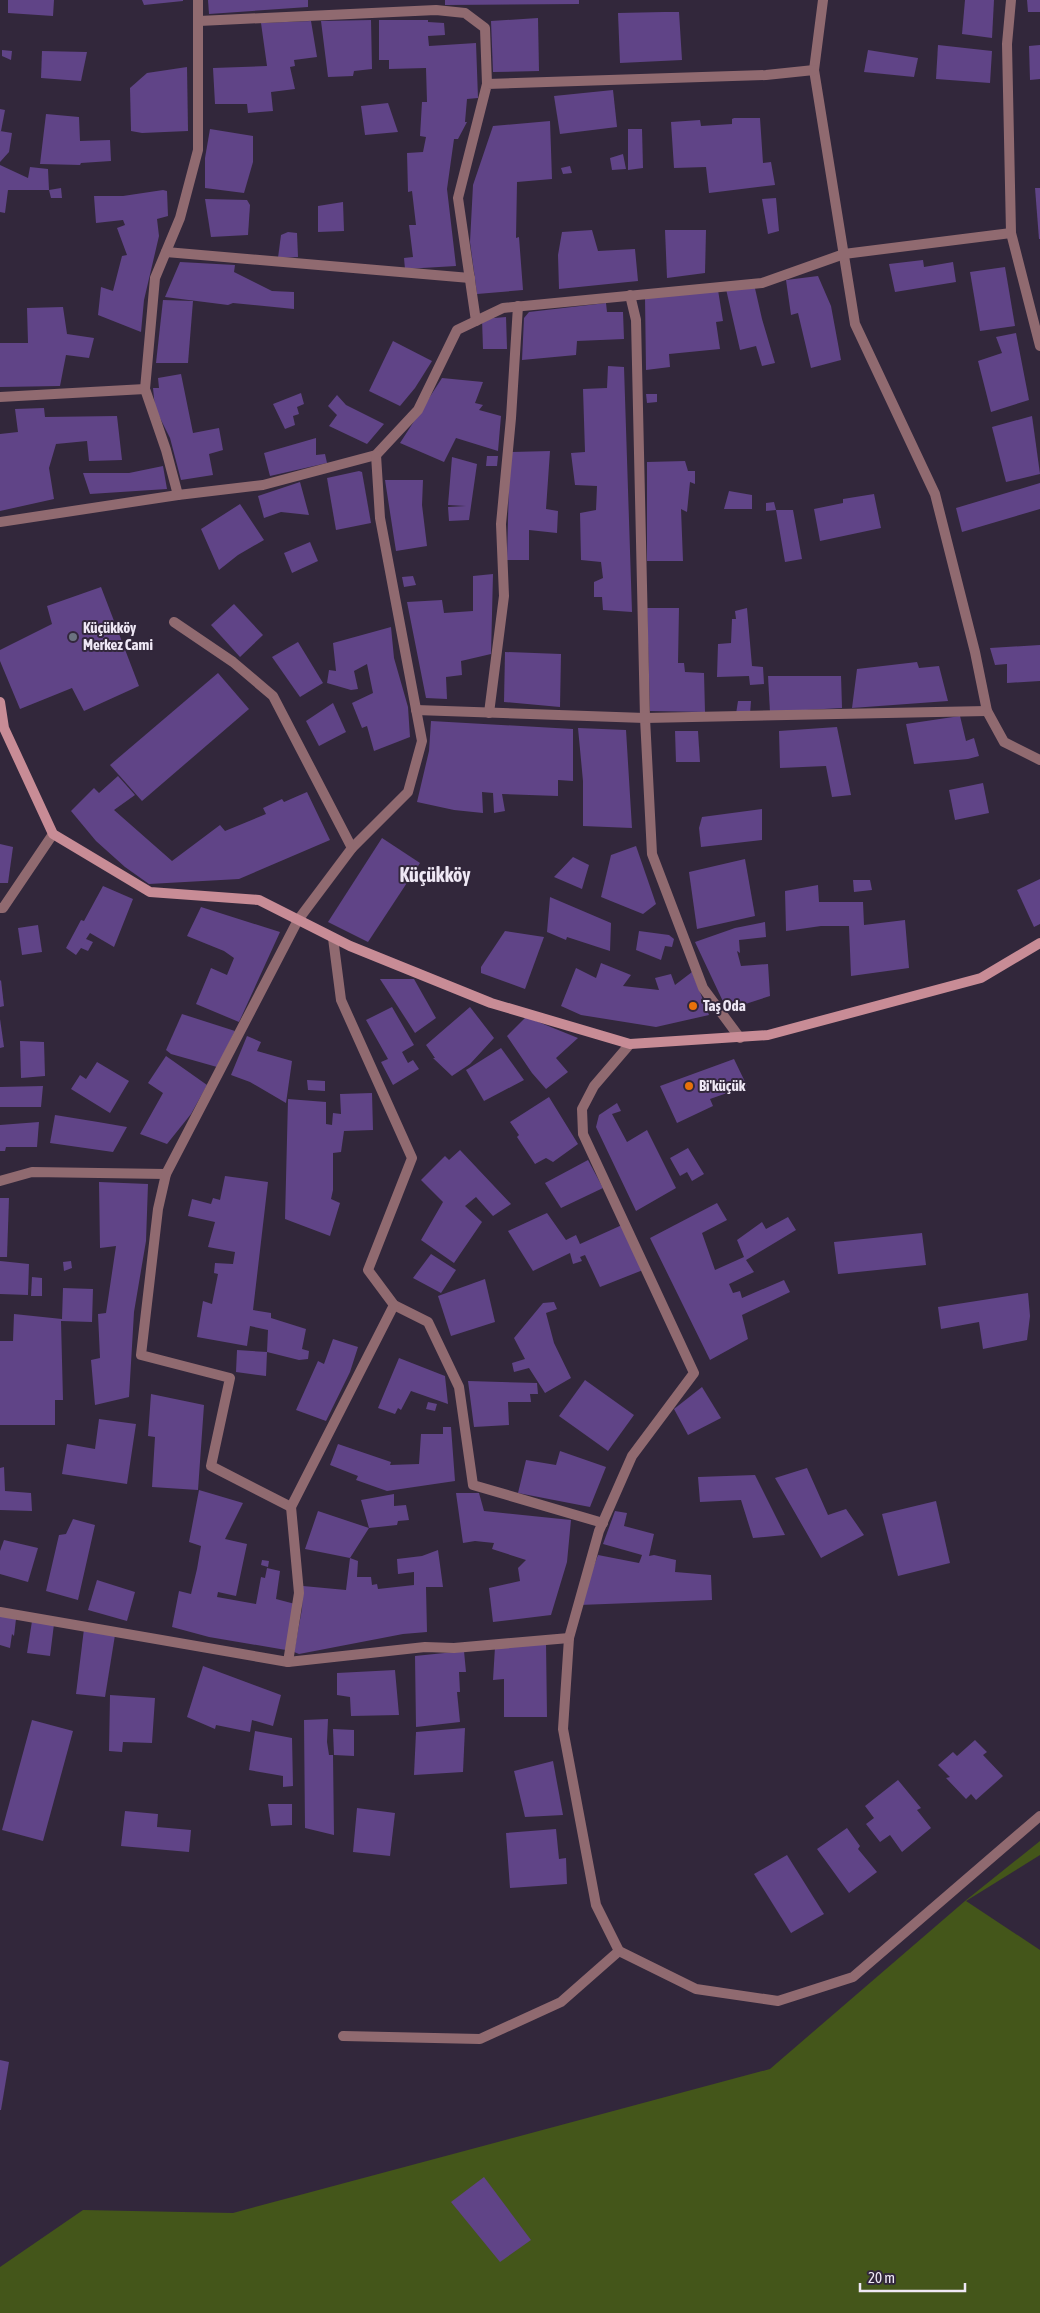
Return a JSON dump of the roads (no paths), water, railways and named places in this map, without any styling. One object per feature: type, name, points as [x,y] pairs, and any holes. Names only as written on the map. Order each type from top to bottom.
[{"type":"street","points":[[178,495],[166,450],[145,389],[155,278],[180,218],[198,150],[198,0]]},
{"type":"street","points":[[823,0],[814,70],[855,324],[935,494],[975,652],[987,711],[1004,742],[1040,760]]},
{"type":"street","points":[[1011,0],[1007,44],[1010,233],[1040,346]]},
{"type":"street","points":[[199,21],[436,10],[465,13],[485,28],[487,84],[458,198],[476,321]]},
{"type":"street","points":[[487,84],[766,74],[814,70]]},
{"type":"street","points":[[0,522],[178,495],[263,485],[376,455],[418,410],[457,330],[502,308],[762,283],[844,254],[1010,233]]},
{"type":"street","points":[[166,252],[470,278]]},
{"type":"street","points":[[630,295],[636,320],[644,718],[652,854],[703,988],[740,1038]]},
{"type":"street","points":[[488,712],[504,596],[501,524],[511,418],[518,306]]},
{"type":"street","points":[[0,397],[145,389]]},
{"type":"street","points":[[291,1507],[211,1466],[230,1378],[141,1355],[158,1209],[166,1174],[298,920],[352,848],[408,792],[422,742],[380,518],[376,455]]},
{"type":"street","points":[[174,622],[233,662],[273,696],[352,848]]},
{"type":"street","points":[[0,702],[4,728],[53,834],[150,892],[259,900],[333,938],[491,1003],[630,1044],[768,1035],[981,978],[1040,943]]},
{"type":"street","points":[[416,710],[644,718],[987,711]]},
{"type":"street","points":[[0,908],[3,908],[53,834]]},
{"type":"street","points":[[333,938],[341,1000],[412,1158],[368,1270],[394,1305],[428,1322],[459,1387],[473,1485],[603,1523]]},
{"type":"street","points":[[630,1044],[594,1086],[586,1101],[582,1109],[583,1134],[694,1373],[632,1456],[603,1523],[569,1638],[563,1729],[596,1905],[619,1951],[696,1989],[778,2001],[853,1977],[1040,1816]]},
{"type":"street","points":[[0,1181],[32,1172],[166,1174]]},
{"type":"street","points":[[288,1662],[299,1593],[291,1507],[394,1305]]},
{"type":"street","points":[[0,1612],[288,1662],[425,1647],[454,1648],[569,1638]]},
{"type":"street","points":[[343,2036],[480,2039],[561,2002],[619,1951]]},
{"type":"place","name":"Küçükköy Merkez Cami","points":[[73,637]]},
{"type":"place","name":"Taş Oda","points":[[693,1006]]},
{"type":"place","name":"Bi'küçük","points":[[689,1086]]},
{"type":"district","name":"Küçükköy","points":[[435,875]]}]
